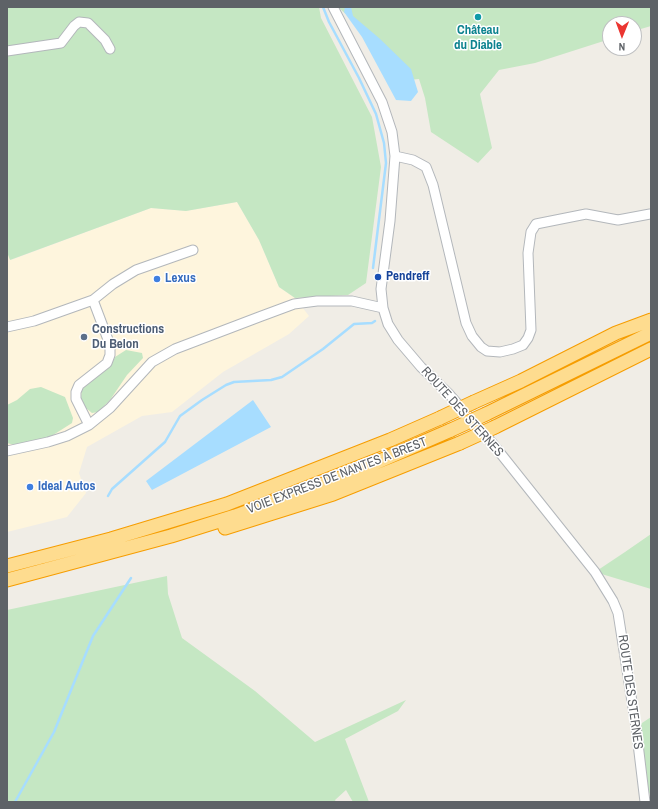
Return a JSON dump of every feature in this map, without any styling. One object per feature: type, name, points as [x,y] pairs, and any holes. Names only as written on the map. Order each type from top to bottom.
[{"type":"highway","points":[[616,333],[651,311]]},
{"type":"highway","name":"VOIE EXPRESS DE NANTES À BREST","points":[[7,566],[111,539],[227,504],[390,440],[521,381],[616,333],[651,320]]},
{"type":"highway","name":"VOIE EXPRESS DE NANTES À BREST","points":[[7,580],[171,536],[235,516],[329,482],[398,454],[486,414],[651,333]]},
{"type":"highway","points":[[171,536],[194,537],[333,494],[495,427],[651,349]]},
{"type":"street","name":"ROUTE DES STERNES","points":[[333,7],[382,102],[392,132],[395,156],[390,221],[382,289],[383,308],[388,324],[398,340],[493,444],[595,572],[614,601],[618,613],[636,727],[645,802]]},
{"type":"street","points":[[7,52],[60,43],[79,22],[88,23],[105,40],[110,49]]},
{"type":"street","points":[[395,156],[413,160],[426,167],[433,185],[466,323],[472,336],[481,347],[487,351],[500,352],[513,349],[523,345],[528,338],[531,330],[528,253],[531,232],[536,224],[586,214],[618,220],[650,214]]},
{"type":"street","points":[[7,327],[34,321],[93,300],[113,284],[136,270],[193,250]]},
{"type":"street","points":[[89,425],[76,399],[76,392],[79,385],[107,363],[110,355],[110,345],[93,300]]},
{"type":"street","points":[[7,451],[48,442],[67,436],[89,425],[110,408],[152,362],[175,349],[294,304],[317,301],[352,302],[383,308]]},
{"type":"shaded area","points":[[237,202],[259,240],[279,287],[295,298],[309,316],[289,334],[223,372],[172,412],[142,416],[87,447],[79,473],[86,493],[67,517],[7,532],[7,252],[11,260],[151,208],[186,211]]},
{"type":"green space","points":[[7,7],[319,7],[321,18],[372,117],[381,167],[366,283],[348,295],[295,298],[279,287],[259,240],[237,202],[186,211],[151,208],[10,260],[7,252]]},
{"type":"green space","points":[[338,7],[651,7],[651,26],[642,29],[642,16],[602,16],[602,42],[535,63],[499,70],[480,94],[492,148],[478,163],[431,132],[425,98],[419,79],[409,80],[395,59]]},
{"type":"green space","points":[[126,350],[142,353],[143,358],[127,375],[110,400],[98,412],[92,413],[86,408],[81,398],[82,389],[111,366],[115,357]]},
{"type":"green space","points":[[41,387],[65,397],[73,418],[72,423],[50,437],[18,446],[7,443],[7,405],[17,400],[30,389]]},
{"type":"green space","points":[[651,534],[651,589],[595,572],[625,552]]},
{"type":"green space","points":[[167,576],[168,594],[182,638],[255,691],[315,742],[406,700],[398,711],[345,739],[369,802],[353,802],[346,790],[335,800],[336,802],[7,802],[7,610]]},
{"type":"green space","points":[[651,717],[651,791],[645,800],[636,727]]},
{"type":"water","points":[[345,7],[351,7],[353,16],[379,38],[411,69],[418,92],[411,101],[396,100],[362,37],[344,12]]},
{"type":"water","points":[[253,400],[271,427],[152,490],[146,481]]},
{"type":"waterway","points":[[323,7],[329,22],[359,78],[376,114],[384,143],[386,163],[373,268]]},
{"type":"waterway","points":[[108,496],[112,489],[165,442],[180,416],[202,400],[226,385],[234,382],[271,380],[282,377],[323,349],[354,324],[372,323],[375,321]]},
{"type":"waterway","points":[[15,802],[54,732],[93,636],[131,578]]},
{"type":"place","name":"Château du Diable","points":[[478,17]]},
{"type":"place","name":"Pendreff","points":[[378,277]]},
{"type":"place","name":"Lexus","points":[[157,279]]},
{"type":"place","name":"Constructions Du Belon","points":[[84,337]]},
{"type":"place","name":"Ideal Autos","points":[[30,487]]}]
